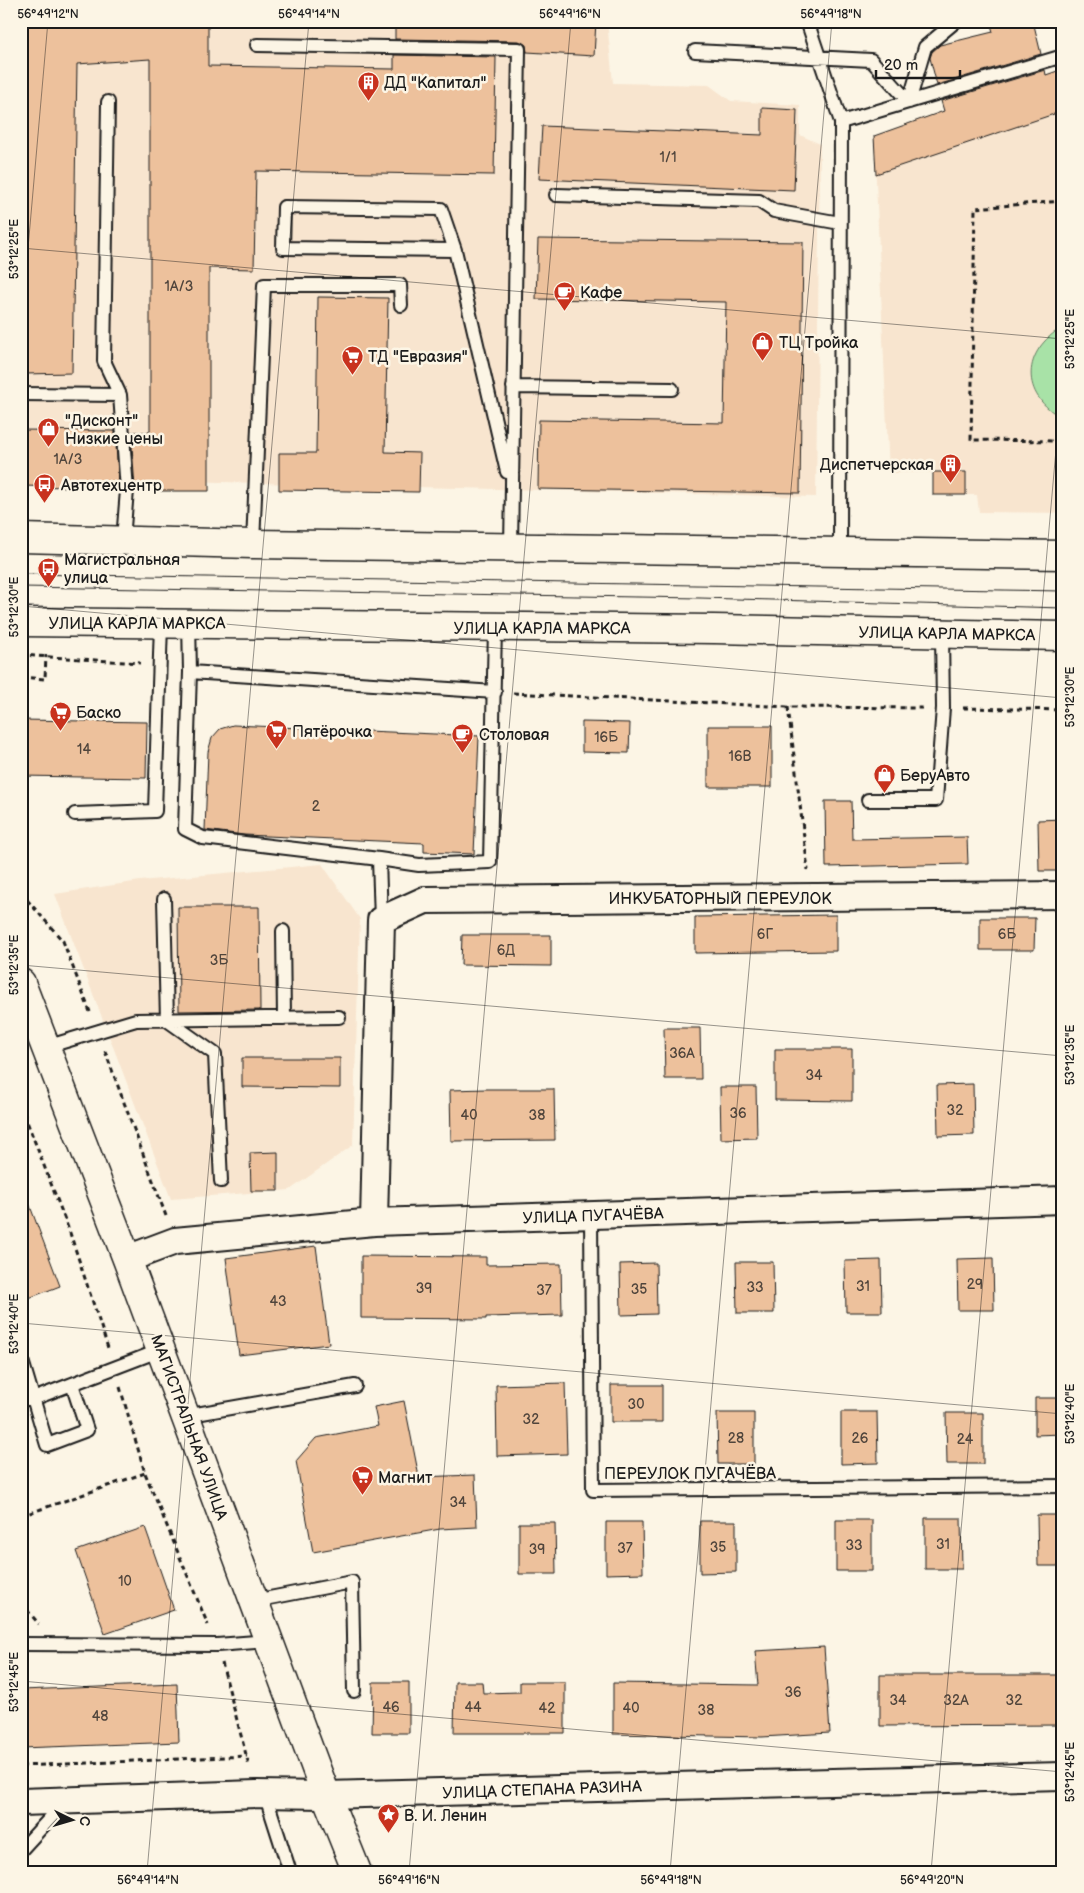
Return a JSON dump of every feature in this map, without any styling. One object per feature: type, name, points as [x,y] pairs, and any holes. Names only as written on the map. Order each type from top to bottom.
[{"type":"main road","points":[[21,538],[253,544],[1063,555]]},
{"type":"main road","name":"УЛИЦА КАРЛА МАРКСА","points":[[21,622],[161,624],[189,622],[1063,636]]},
{"type":"main road","name":"МАГИСТРАЛЬНАЯ УЛИЦА","points":[[22,987],[127,1259],[326,1795],[357,1872]]},
{"type":"street","name":"ИНКУБАТОРНЫЙ ПЕРЕУЛОК","points":[[380,920],[425,900],[1063,895]]},
{"type":"street","points":[[374,1222],[380,920]]},
{"type":"street","name":"УЛИЦА ПУГАЧЁВА","points":[[127,1259],[175,1241],[374,1222],[1063,1200]]},
{"type":"street","name":"УЛИЦА СТЕПАНА РАЗИНА","points":[[21,1802],[260,1794],[326,1795],[1063,1776]]},
{"type":"lane","points":[[807,21],[841,122],[840,551]]},
{"type":"lane","points":[[909,102],[925,47],[956,21]]},
{"type":"lane","points":[[257,45],[519,49],[510,547]]},
{"type":"lane","points":[[696,51],[871,60],[909,102]]},
{"type":"lane","points":[[841,122],[1063,56]]},
{"type":"lane","points":[[108,102],[104,361],[120,395],[126,490],[123,540]]},
{"type":"lane","points":[[556,195],[759,201],[774,211],[840,223]]},
{"type":"lane","points":[[455,250],[283,248],[284,207],[441,209],[455,250],[512,492]]},
{"type":"lane","points":[[253,544],[264,285],[400,285],[401,305]]},
{"type":"lane","points":[[513,387],[672,389]]},
{"type":"lane","points":[[21,394],[120,395]]},
{"type":"lane","points":[[189,622],[190,672],[185,829],[203,838],[419,865],[490,862],[495,628]]},
{"type":"lane","points":[[75,814],[155,811],[161,624]]},
{"type":"lane","points":[[868,800],[936,800],[943,708],[942,633]]},
{"type":"lane","points":[[190,672],[495,692]]},
{"type":"lane","points":[[379,859],[380,920]]},
{"type":"lane","points":[[164,899],[167,1020]]},
{"type":"lane","points":[[283,931],[284,1018]]},
{"type":"lane","points":[[46,1047],[136,1020],[339,1017]]},
{"type":"lane","points":[[167,1020],[214,1054],[221,1181]]},
{"type":"lane","name":"ПЕРЕУЛОК ПУГАЧЁВА","points":[[591,1215],[593,1490],[1063,1486]]},
{"type":"lane","points":[[27,1399],[161,1350]]},
{"type":"lane","points":[[21,1357],[27,1399],[47,1445],[87,1430],[72,1384]]},
{"type":"lane","points":[[185,1416],[355,1386]]},
{"type":"lane","points":[[254,1601],[352,1582],[354,1691]]},
{"type":"lane","points":[[21,1644],[217,1645],[269,1641]]},
{"type":"lane","points":[[260,1794],[290,1872]]},
{"type":"lane","points":[[21,1850],[66,1800]]},
{"type":"path","points":[[1063,201],[975,208],[971,440],[1063,441]]},
{"type":"path","points":[[21,655],[46,655],[161,664]]},
{"type":"path","points":[[21,677],[45,679],[46,655]]},
{"type":"path","points":[[495,692],[788,707],[1063,710]]},
{"type":"path","points":[[788,707],[812,897]]},
{"type":"path","points":[[21,894],[63,941],[175,1241]]},
{"type":"path","points":[[21,1516],[145,1473]]},
{"type":"path","points":[[217,1645],[247,1756],[260,1794]]},
{"type":"path","points":[[21,1766],[247,1756]]},
{"type":"path","points":[[21,1869],[128,1872]]},
{"type":"shaded area","points":[[21,21],[607,21],[613,83],[709,85],[731,101],[800,105],[800,135],[820,144],[816,497],[21,477]]},
{"type":"shaded area","points":[[1063,69],[1063,513],[979,512],[977,495],[966,495],[966,472],[889,473],[874,136]]},
{"type":"shaded area","points":[[322,864],[360,919],[353,1145],[290,1190],[171,1199],[55,894],[140,881]]},
{"type":"green space","points":[[1063,327],[1063,418],[1049,409],[1039,398],[1033,386],[1031,373],[1033,360],[1040,348],[1049,337]]},
{"type":"building","points":[[208,21],[208,66],[394,69],[394,55],[496,57],[494,175],[256,171],[254,269],[209,268],[209,491],[150,491],[150,488],[135,488],[131,432],[150,432],[150,59],[77,64],[72,373],[24,374],[28,199],[21,199],[21,22]]},
{"type":"building","points":[[395,21],[596,21],[594,56],[527,52],[526,45],[519,41],[395,39]]},
{"type":"building","points":[[990,21],[1033,21],[1041,54],[937,85],[930,58],[932,52],[940,45],[993,32]]},
{"type":"building","points":[[1063,69],[1063,111],[876,174],[874,136],[944,111],[941,101],[1045,70],[1046,75]]},
{"type":"building","points":[[762,108],[797,110],[794,190],[539,179],[542,126],[762,135]]},
{"type":"building","name":"ТЦ Тройка","points":[[538,239],[803,242],[800,493],[538,489],[539,420],[724,423],[726,302],[536,299]]},
{"type":"building","name":"ТД \"Евразия\"","points":[[318,297],[388,298],[385,452],[420,453],[419,492],[279,490],[279,453],[316,453]]},
{"type":"building","points":[[21,430],[115,431],[119,488],[21,486]]},
{"type":"building","name":"Диспетчерская","points":[[933,472],[966,472],[966,495],[933,495]]},
{"type":"building","points":[[21,720],[147,722],[146,778],[21,776]]},
{"type":"building","points":[[582,722],[630,723],[629,753],[582,752]]},
{"type":"building","points":[[233,725],[479,736],[474,854],[424,852],[424,843],[244,835],[205,830],[208,752],[212,738],[220,729]]},
{"type":"building","points":[[708,726],[772,726],[772,787],[708,787]]},
{"type":"building","points":[[825,801],[851,801],[852,839],[967,837],[968,864],[826,867]]},
{"type":"building","points":[[1063,819],[1063,871],[1039,871],[1038,820]]},
{"type":"building","points":[[178,907],[259,907],[260,1010],[179,1011]]},
{"type":"building","points":[[836,915],[836,951],[695,953],[695,917]]},
{"type":"building","points":[[980,918],[1035,918],[1034,950],[980,950]]},
{"type":"building","points":[[462,935],[551,935],[551,966],[461,965]]},
{"type":"building","points":[[664,1028],[700,1028],[701,1079],[665,1079]]},
{"type":"building","points":[[775,1049],[852,1049],[852,1101],[775,1100]]},
{"type":"building","points":[[242,1058],[340,1058],[340,1088],[242,1087]]},
{"type":"building","points":[[973,1084],[974,1135],[938,1136],[937,1085]]},
{"type":"building","points":[[720,1087],[756,1087],[757,1138],[721,1139]]},
{"type":"building","points":[[554,1089],[555,1140],[451,1141],[450,1090]]},
{"type":"building","points":[[278,1152],[278,1191],[251,1191],[250,1153]]},
{"type":"building","points":[[21,1190],[24,1190],[60,1286],[21,1301]]},
{"type":"building","points":[[316,1246],[329,1344],[239,1355],[226,1258]]},
{"type":"building","points":[[361,1256],[486,1257],[486,1265],[561,1264],[562,1315],[486,1317],[486,1319],[361,1318]]},
{"type":"building","points":[[993,1258],[994,1310],[958,1310],[957,1259]]},
{"type":"building","points":[[881,1260],[882,1312],[846,1312],[845,1261]]},
{"type":"building","points":[[736,1262],[773,1262],[774,1313],[737,1313]]},
{"type":"building","points":[[656,1263],[657,1314],[621,1315],[620,1264]]},
{"type":"building","points":[[565,1383],[567,1454],[497,1456],[496,1385]]},
{"type":"building","points":[[611,1385],[662,1385],[662,1422],[611,1422]]},
{"type":"building","points":[[1035,1398],[1063,1398],[1063,1434],[1035,1435]]},
{"type":"building","name":"Магнит","points":[[404,1401],[419,1477],[475,1475],[477,1527],[440,1529],[313,1552],[296,1461],[316,1438],[378,1426],[374,1407]]},
{"type":"building","points":[[841,1412],[877,1412],[878,1463],[841,1464]]},
{"type":"building","points":[[717,1413],[754,1413],[754,1464],[718,1464]]},
{"type":"building","points":[[946,1413],[983,1413],[983,1464],[947,1464]]},
{"type":"building","points":[[1037,1515],[1063,1515],[1063,1566],[1038,1566]]},
{"type":"building","points":[[925,1518],[961,1518],[962,1569],[925,1569]]},
{"type":"building","points":[[836,1520],[872,1520],[872,1571],[836,1571]]},
{"type":"building","points":[[700,1521],[736,1521],[736,1572],[700,1573]]},
{"type":"building","points":[[606,1522],[642,1522],[643,1573],[606,1574]]},
{"type":"building","points":[[519,1523],[555,1523],[556,1574],[519,1574]]},
{"type":"building","points":[[145,1527],[174,1610],[105,1634],[76,1551]]},
{"type":"building","points":[[824,1647],[830,1733],[762,1737],[613,1734],[613,1683],[758,1685],[755,1651]]},
{"type":"building","points":[[880,1675],[1063,1675],[1063,1725],[880,1726]]},
{"type":"building","points":[[373,1682],[409,1682],[409,1733],[372,1733]]},
{"type":"building","points":[[455,1682],[482,1682],[483,1693],[520,1692],[520,1682],[565,1682],[565,1733],[454,1733]]},
{"type":"building","points":[[177,1684],[179,1742],[21,1748],[21,1690]]},
{"type":"tram line","points":[[21,574],[1063,591]]},
{"type":"tram line","points":[[21,587],[700,598],[1063,608]]},
{"type":"place","name":"ДД \"Капитал\"","points":[[368,101]]},
{"type":"place","name":"Кафе","points":[[564,311]]},
{"type":"place","name":"ТЦ Тройка","points":[[763,361]]},
{"type":"place","name":"ТД \"Евразия\"","points":[[352,375]]},
{"type":"place","name":"\"Дисконт\" Низкие цены","points":[[49,448]]},
{"type":"place","name":"Диспетчерская","points":[[950,483]]},
{"type":"place","name":"Автотехцентр","points":[[45,504]]},
{"type":"place","name":"Магистральная улица","points":[[48,587]]},
{"type":"place","name":"Баско","points":[[60,731]]},
{"type":"place","name":"Пятёрочка","points":[[276,750]]},
{"type":"place","name":"Столовая","points":[[463,753]]},
{"type":"place","name":"БеруАвто","points":[[884,794]]},
{"type":"place","name":"Магнит","points":[[362,1496]]},
{"type":"place","name":"В. И. Ленин","points":[[388,1834]]}]
